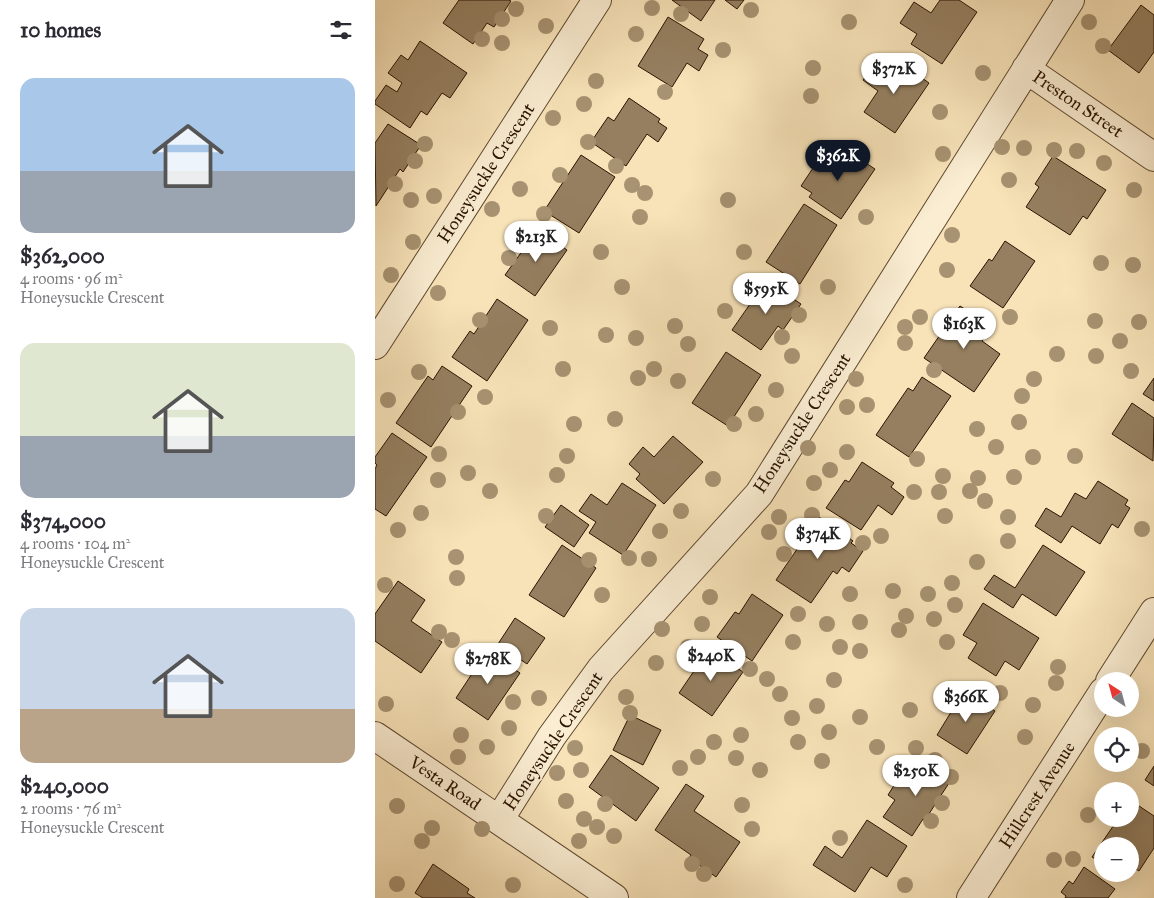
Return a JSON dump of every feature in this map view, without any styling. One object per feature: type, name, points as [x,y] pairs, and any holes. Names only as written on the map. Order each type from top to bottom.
[{"type":"street","name":"Honeysuckle Crescent","points":[[375,345],[597,0]]},
{"type":"street","name":"Honeysuckle Crescent","points":[[499,820],[552,736],[601,670],[759,494],[1070,0]]},
{"type":"street","name":"Preston Street","points":[[1026,69],[1154,157]]},
{"type":"street","points":[[1116,672],[1154,612]]},
{"type":"street","name":"Hillcrest Avenue","points":[[971,898],[1094,706]]},
{"type":"street","name":"Vesta Road","points":[[375,736],[614,898]]},
{"type":"building","points":[[459,0],[511,1],[494,27],[487,23],[473,44],[443,23]]},
{"type":"building","points":[[672,0],[715,0],[701,21]]},
{"type":"building","points":[[725,0],[744,0],[737,9]]},
{"type":"building","points":[[940,0],[959,0],[977,12],[942,64],[911,44],[917,34],[900,23],[914,2],[931,13]]},
{"type":"building","points":[[1141,5],[1154,15],[1154,52],[1139,73],[1108,50]]},
{"type":"building","points":[[668,17],[704,39],[698,49],[708,55],[699,71],[687,63],[672,87],[638,66]]},
{"type":"building","points":[[420,41],[467,73],[450,98],[442,93],[427,115],[421,111],[410,128],[375,104],[375,101],[386,85],[397,92],[402,83],[388,73],[401,55],[408,60]]},
{"type":"building","points":[[898,61],[929,83],[895,133],[864,112],[878,91],[863,80],[871,69],[885,79]]},
{"type":"building","points":[[629,98],[660,119],[658,122],[667,128],[658,142],[647,134],[626,166],[591,142],[608,117],[614,121]]},
{"type":"building","points":[[388,124],[421,145],[403,172],[400,169],[376,206],[375,143]]},
{"type":"building","points":[[843,148],[875,169],[841,219],[809,197],[812,193],[801,186],[819,159],[830,167]]},
{"type":"building","points":[[581,155],[615,177],[579,233],[544,211]]},
{"type":"building","points":[[1053,156],[1106,190],[1087,219],[1083,216],[1070,235],[1026,207],[1039,187],[1035,184]]},
{"type":"building","points":[[804,204],[837,225],[800,284],[766,262]]},
{"type":"building","points":[[538,229],[567,250],[535,296],[505,275]]},
{"type":"building","points":[[1005,241],[1035,261],[1003,308],[970,286],[989,259],[992,261]]},
{"type":"building","points":[[766,281],[801,304],[783,330],[778,326],[761,350],[732,330]]},
{"type":"building","points":[[497,299],[528,320],[487,381],[452,357],[470,331],[474,334]]},
{"type":"building","points":[[960,306],[992,327],[982,341],[1000,354],[974,392],[924,358]]},
{"type":"building","points":[[726,352],[761,375],[728,426],[692,403]]},
{"type":"building","points":[[442,366],[472,386],[431,447],[396,423],[428,376],[433,380]]},
{"type":"building","points":[[922,377],[951,396],[909,457],[876,435],[908,388],[913,391]]},
{"type":"building","points":[[1154,378],[1154,401],[1143,394]]},
{"type":"building","points":[[1132,403],[1154,418],[1153,461],[1112,434]]},
{"type":"building","points":[[392,433],[427,457],[386,516],[375,509],[375,469],[377,465],[375,457]]},
{"type":"building","points":[[673,436],[703,462],[664,504],[636,479],[640,474],[629,464],[643,447],[654,457]]},
{"type":"building","points":[[862,462],[894,483],[891,487],[904,497],[892,515],[878,505],[861,530],[826,508],[845,480],[849,482]]},
{"type":"building","points":[[1098,481],[1128,500],[1125,505],[1130,508],[1118,528],[1112,524],[1100,544],[1072,526],[1061,543],[1035,526],[1046,508],[1061,517],[1075,493],[1086,499]]},
{"type":"building","points":[[622,483],[656,505],[623,555],[589,533],[596,522],[579,511],[591,494],[607,505]]},
{"type":"building","points":[[561,505],[589,525],[574,547],[545,527]]},
{"type":"building","points":[[819,517],[853,541],[851,543],[863,551],[849,572],[842,567],[837,574],[833,571],[811,603],[776,580]]},
{"type":"building","points":[[562,545],[596,568],[564,617],[529,595]]},
{"type":"building","points":[[1043,545],[1085,572],[1056,616],[1022,594],[1013,608],[984,589],[994,575],[1015,588]]},
{"type":"building","points":[[398,581],[425,600],[411,621],[442,642],[421,673],[375,641],[375,614]]},
{"type":"building","points":[[752,594],[783,615],[752,661],[717,637],[735,612],[739,614]]},
{"type":"building","points":[[983,603],[1039,638],[1019,670],[1005,661],[996,676],[968,658],[977,643],[963,635]]},
{"type":"building","points":[[515,618],[545,638],[527,664],[498,644]]},
{"type":"building","points":[[709,649],[743,672],[712,716],[679,693]]},
{"type":"building","points":[[487,651],[520,673],[488,720],[456,698]]},
{"type":"building","points":[[964,691],[995,711],[967,754],[937,735]]},
{"type":"building","points":[[630,715],[661,730],[643,765],[613,750]]},
{"type":"building","points":[[611,755],[659,788],[636,821],[589,787]]},
{"type":"building","points":[[920,759],[951,780],[925,820],[923,819],[912,836],[883,817],[895,800],[888,795],[903,771],[909,775]]},
{"type":"building","points":[[1154,766],[1154,786],[1145,780]]},
{"type":"building","points":[[686,784],[704,796],[694,811],[740,842],[716,877],[689,858],[691,855],[655,830]]},
{"type":"building","points":[[1139,806],[1154,816],[1154,848],[1139,871],[1139,837],[1106,837],[1113,827],[1139,827]]},
{"type":"building","points":[[867,820],[907,846],[887,877],[871,867],[855,892],[813,865],[825,846],[842,858]]},
{"type":"building","points":[[433,864],[469,889],[467,893],[475,898],[423,898],[415,893]]},
{"type":"building","points":[[1084,867],[1094,874],[1094,882],[1105,882],[1115,889],[1108,898],[1065,898],[1066,896],[1061,892],[1069,881],[1073,884]]}]
